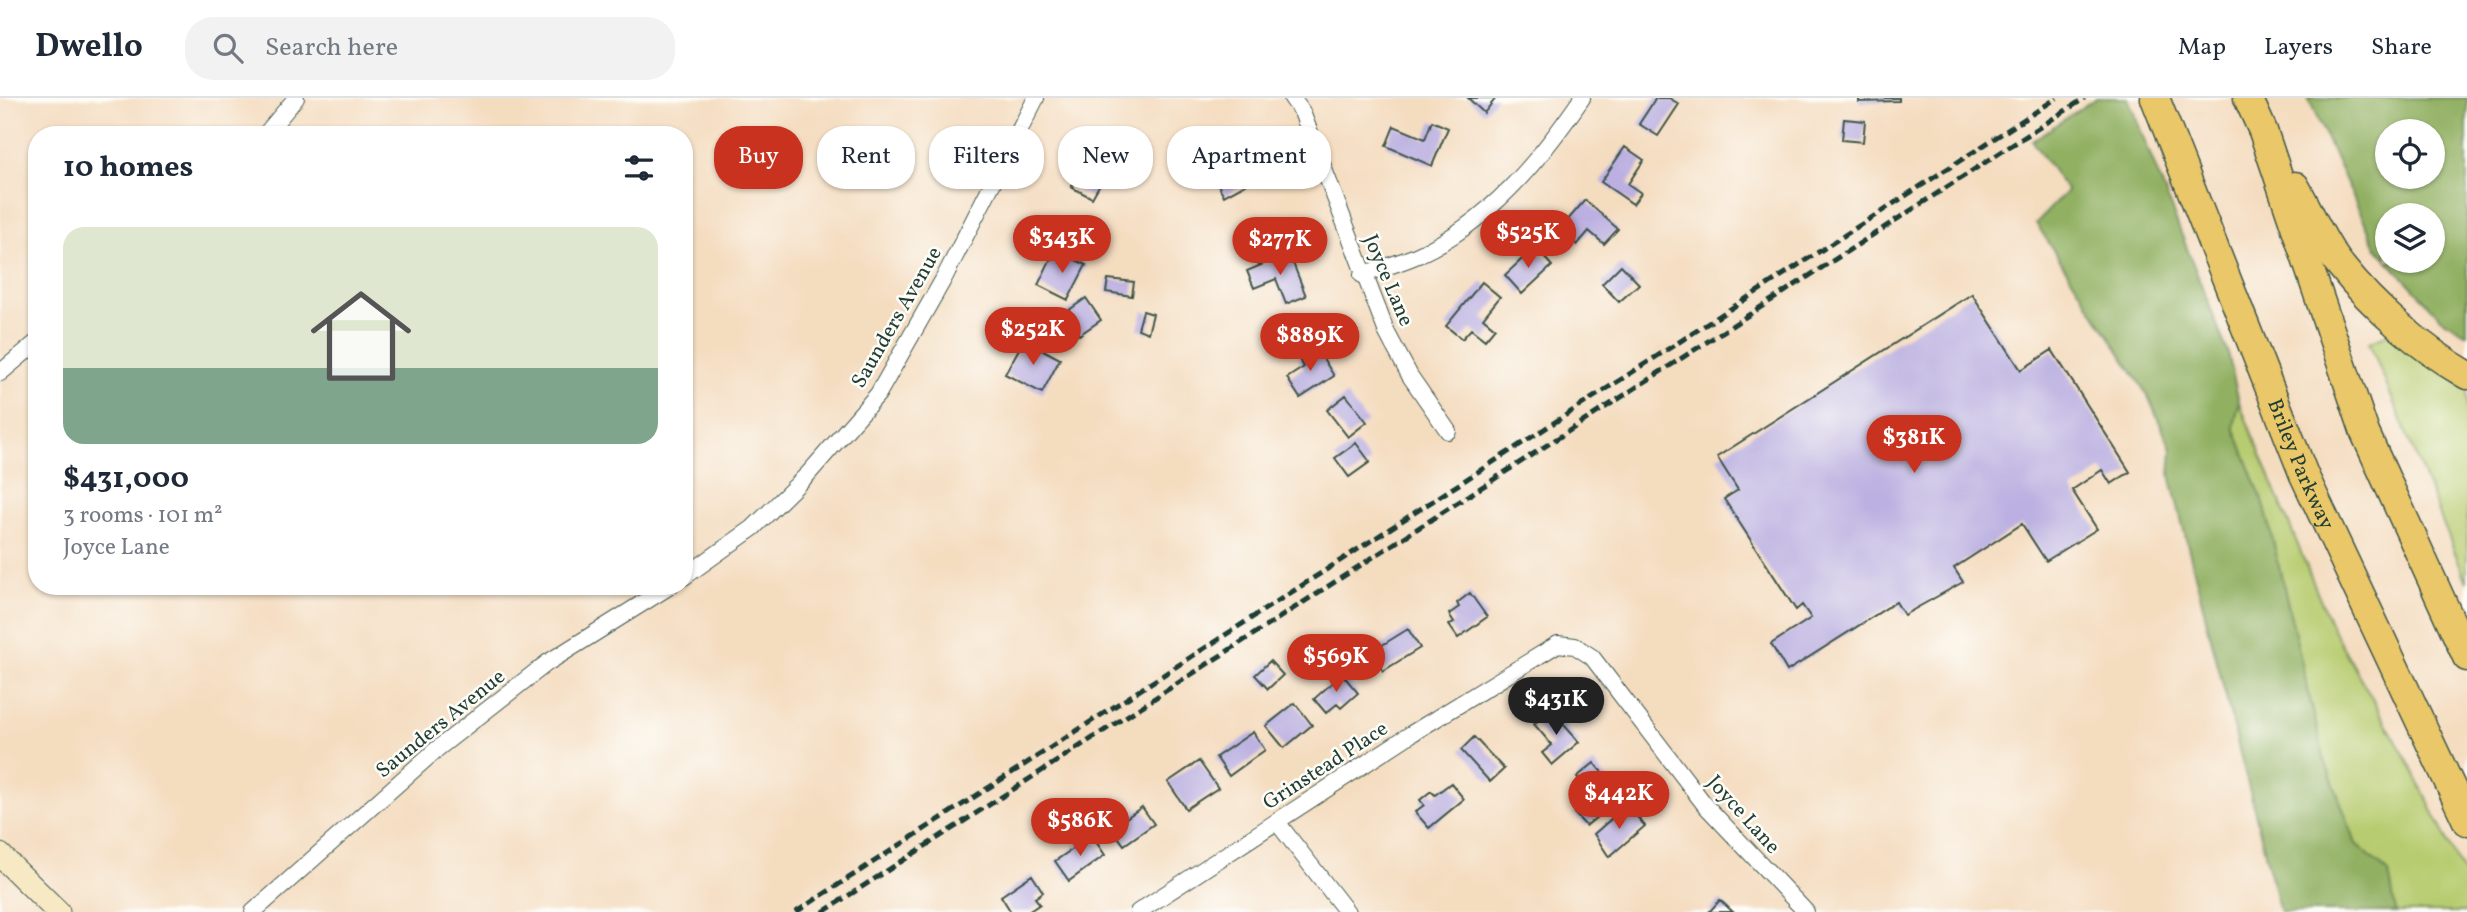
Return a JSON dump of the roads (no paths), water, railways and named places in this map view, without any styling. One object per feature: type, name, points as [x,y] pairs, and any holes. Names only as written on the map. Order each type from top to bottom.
[{"type":"highway","name":"Briley Parkway","points":[[2155,98],[2304,475],[2467,821]]},
{"type":"highway","points":[[2248,98],[2263,131],[2340,265],[2398,324],[2438,358],[2467,375]]},
{"type":"highway","points":[[2263,131],[2365,433],[2467,657]]},
{"type":"main road","points":[[0,855],[58,912]]},
{"type":"street","points":[[273,126],[296,98]]},
{"type":"street","name":"Saunders Avenue","points":[[693,571],[753,528],[808,474],[878,394],[917,330],[1036,98]]},
{"type":"street","name":"Joyce Lane","points":[[1292,98],[1302,111],[1362,275],[1387,333],[1410,376],[1448,431]]},
{"type":"street","points":[[1362,275],[1419,254],[1484,213],[1544,153],[1582,98]]},
{"type":"street","points":[[0,373],[28,350]]},
{"type":"street","name":"Saunders Avenue","points":[[253,912],[437,749],[547,663],[656,595]]},
{"type":"street","name":"Grinstead Place","points":[[1138,912],[1411,734],[1558,644],[1575,646]]},
{"type":"street","name":"Joyce Lane","points":[[1575,646],[1592,657],[1705,805],[1806,912]]},
{"type":"street","points":[[1277,822],[1347,912]]},
{"type":"railway","points":[[796,912],[2057,98]]},
{"type":"railway","points":[[823,912],[2085,98]]}]
